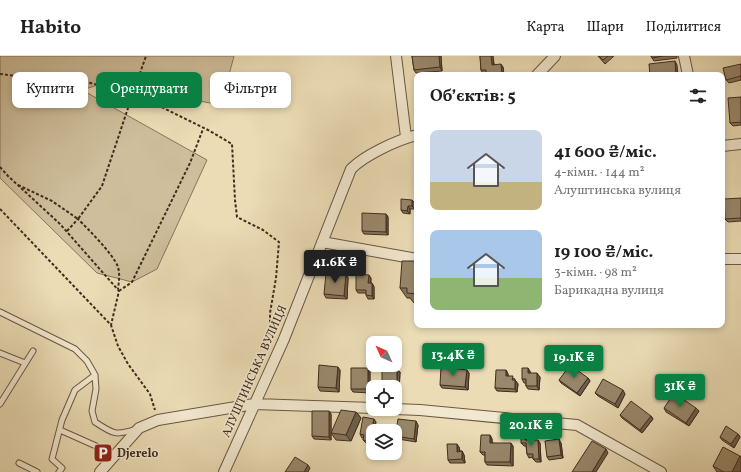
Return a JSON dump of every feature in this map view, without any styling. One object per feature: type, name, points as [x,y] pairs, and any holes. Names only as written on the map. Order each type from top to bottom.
[{"type":"street","points":[[396,56],[406,137]]},
{"type":"street","points":[[540,72],[555,56]]},
{"type":"street","points":[[684,56],[687,72]]},
{"type":"street","name":"АЛУШТИНСЬКА ВУЛИЦЯ","points":[[224,472],[284,338],[351,169],[358,162],[370,155],[406,137],[414,136]]},
{"type":"street","points":[[725,146],[741,144]]},
{"type":"street","points":[[322,242],[414,258]]},
{"type":"street","points":[[725,259],[741,259]]},
{"type":"street","points":[[100,472],[139,428],[158,420],[254,404],[366,408]]},
{"type":"street","points":[[402,409],[577,425],[661,472]]},
{"type":"lane","points":[[0,312],[75,349],[88,361],[95,375],[96,389],[92,411],[95,422],[107,430],[120,434],[139,428]]},
{"type":"lane","points":[[0,404],[33,351]]},
{"type":"lane","points":[[0,353],[25,363]]},
{"type":"lane","points":[[59,472],[62,468],[52,459],[62,420],[75,390],[95,375]]},
{"type":"lane","points":[[0,392],[6,394]]},
{"type":"lane","points":[[60,430],[96,446]]},
{"type":"lane","points":[[19,463],[37,472]]},
{"type":"path","points":[[140,72],[146,56]]},
{"type":"path","points":[[0,74],[74,83],[86,82],[96,84]]},
{"type":"path","points":[[66,231],[78,219],[102,186],[128,108]]},
{"type":"path","points":[[162,108],[232,144],[237,218],[264,230],[279,242],[276,278],[270,313],[270,335],[284,338]]},
{"type":"path","points":[[118,290],[132,282],[190,164],[203,129]]},
{"type":"path","points":[[0,167],[66,231],[118,290]]},
{"type":"path","points":[[18,185],[52,201],[78,219],[105,248],[118,266],[118,290],[111,325]]},
{"type":"path","points":[[0,209],[111,325],[118,346],[128,364],[150,394],[158,420]]},
{"type":"shaded area","points":[[0,56],[234,56],[230,72],[210,72],[210,103],[202,101],[202,72],[96,72],[96,86],[88,88],[88,72],[12,72],[12,108],[88,108],[88,93],[96,98],[96,108],[114,108],[207,160],[157,269],[132,282],[97,273],[0,178]]},
{"type":"building","points":[[412,56],[439,56],[440,67],[414,70]]},
{"type":"building","points":[[480,56],[491,56],[492,65],[501,64],[502,72],[486,72],[486,70],[481,70]]},
{"type":"building","points":[[599,56],[608,56],[603,60]]},
{"type":"building","points":[[651,56],[663,56],[652,58]]},
{"type":"building","points":[[675,61],[676,72],[650,72],[649,64]]},
{"type":"building","points":[[741,64],[741,76],[726,80],[723,68]]},
{"type":"building","points":[[741,97],[741,122],[730,123],[728,98]]},
{"type":"building","points":[[741,198],[741,218],[725,219],[725,199]]},
{"type":"building","points":[[401,199],[412,200],[412,206],[408,206],[407,211],[401,210]]},
{"type":"building","points":[[362,213],[386,214],[386,232],[362,231]]},
{"type":"building","points":[[402,261],[414,261],[414,294],[407,293],[407,288],[400,288]]},
{"type":"building","points":[[326,273],[346,274],[344,296],[324,294]]},
{"type":"building","points":[[356,274],[369,275],[368,283],[372,283],[372,296],[366,295],[366,290],[356,290]]},
{"type":"building","points":[[319,365],[338,367],[336,388],[318,387]]},
{"type":"building","points":[[570,365],[588,378],[577,393],[559,380]]},
{"type":"building","points":[[441,367],[467,370],[465,387],[440,385]]},
{"type":"building","points":[[351,368],[366,368],[366,372],[368,372],[368,380],[366,380],[366,389],[351,389]]},
{"type":"building","points":[[522,368],[528,368],[528,373],[537,373],[537,386],[526,386],[526,379],[522,379]]},
{"type":"building","points":[[496,370],[506,370],[506,376],[513,376],[512,380],[515,380],[515,389],[495,388]]},
{"type":"building","points":[[382,372],[397,372],[397,380],[382,380]]},
{"type":"building","points":[[603,379],[623,390],[615,404],[595,393]]},
{"type":"building","points":[[674,393],[696,408],[686,423],[664,408]]},
{"type":"building","points":[[631,401],[651,416],[640,430],[620,415]]},
{"type":"building","points":[[341,410],[356,412],[346,435],[331,433]]},
{"type":"building","points":[[312,411],[329,411],[329,437],[312,436]]},
{"type":"building","points":[[363,417],[374,419],[373,424],[366,424],[366,440],[363,440],[364,435],[360,434]]},
{"type":"building","points":[[398,419],[416,421],[414,439],[402,437],[402,424],[397,424]]},
{"type":"building","points":[[726,426],[738,434],[731,444],[720,437]]},
{"type":"building","points":[[481,435],[490,435],[490,443],[511,443],[510,462],[485,462],[485,452],[480,452]]},
{"type":"building","points":[[521,435],[525,435],[525,440],[538,440],[539,459],[533,459],[533,454],[527,454],[526,443],[521,443]]},
{"type":"building","points":[[559,439],[561,455],[547,457],[545,441]]},
{"type":"building","points":[[592,441],[606,449],[592,472],[572,472]]},
{"type":"building","points":[[447,444],[457,444],[457,452],[462,451],[462,459],[448,460]]},
{"type":"building","points":[[723,447],[740,456],[732,472],[724,472],[713,466]]},
{"type":"building","points":[[295,457],[308,465],[304,472],[285,472]]},
{"type":"place","name":"Djerelo","points":[[103,453]]}]
